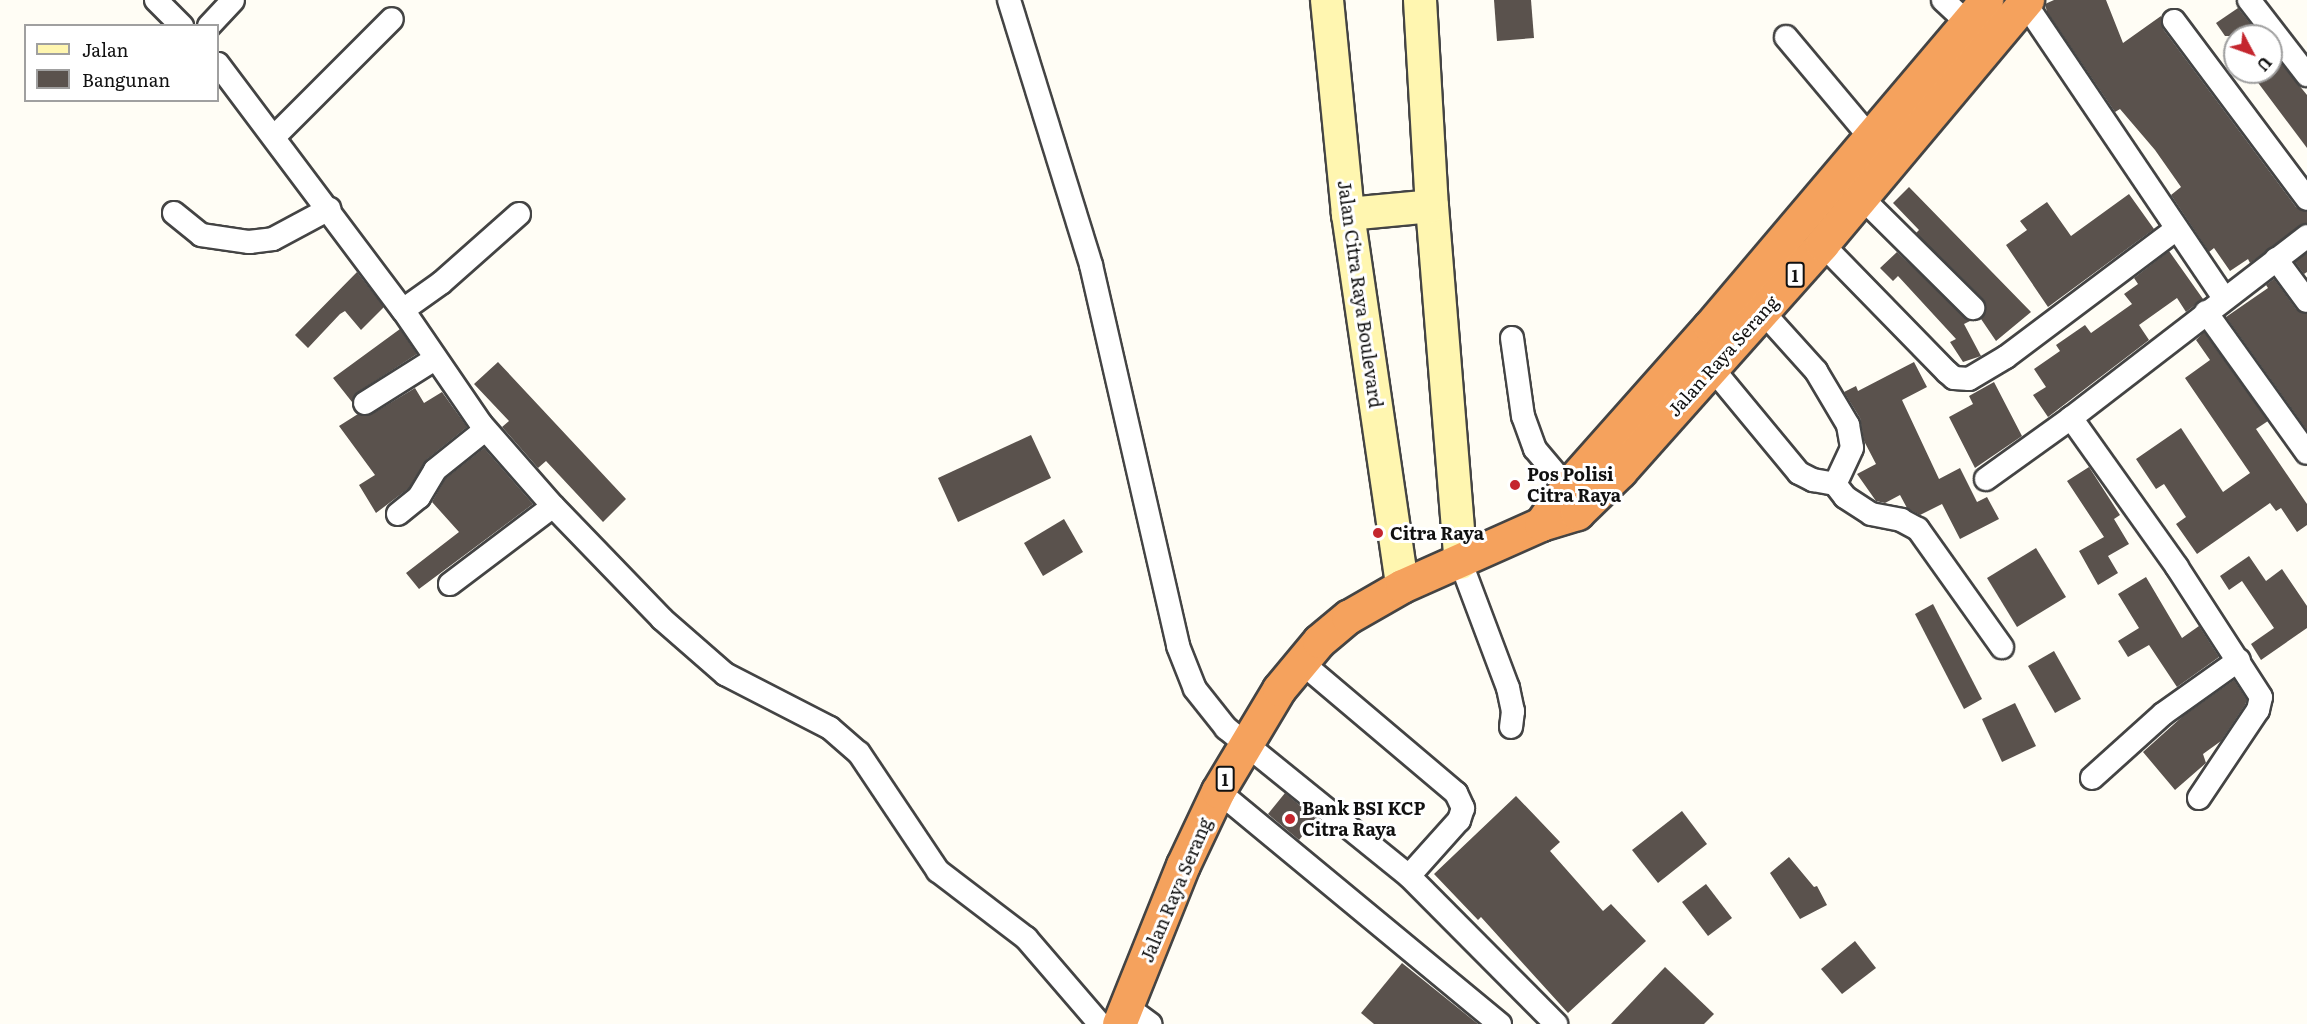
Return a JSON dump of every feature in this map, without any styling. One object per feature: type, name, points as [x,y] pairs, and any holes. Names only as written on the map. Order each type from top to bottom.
[{"type":"highway","name":"Jalan Raya Serang","points":[[1124,1020],[1183,865],[1218,791],[1244,742],[1301,662],[1331,628],[1402,586],[1461,563],[1541,524],[1577,513],[1712,368],[1822,244],[2026,2]]},
{"type":"highway","name":"Jalan Raya Serang","points":[[1541,524],[1567,487],[1710,326],[1976,11]]},
{"type":"main road","name":"Jalan Citra Raya Boulevard","points":[[1327,0],[1348,214],[1402,586]]},
{"type":"main road","points":[[1420,0],[1432,206],[1461,563]]},
{"type":"main road","points":[[1348,214],[1432,206]]},
{"type":"street","points":[[156,0],[180,24]]},
{"type":"street","points":[[211,24],[233,0]]},
{"type":"street","points":[[1009,0],[1091,265],[1186,673],[1207,709],[1408,876],[1556,1024]]},
{"type":"street","points":[[1943,0],[1976,11]]},
{"type":"street","points":[[2249,0],[2307,75]]},
{"type":"street","points":[[2026,2],[2175,230],[2215,305],[2307,453]]},
{"type":"street","points":[[275,136],[392,19]]},
{"type":"street","points":[[2174,21],[2307,199]]},
{"type":"street","points":[[1786,37],[1869,136]]},
{"type":"street","points":[[219,65],[275,136],[403,310],[485,430],[553,506],[662,619],[725,674],[830,728],[859,753],[938,871],[1026,938],[1124,1020]]},
{"type":"street","points":[[1861,197],[1973,308]]},
{"type":"street","points":[[174,213],[201,235],[249,242],[273,240],[329,209]]},
{"type":"street","points":[[403,310],[441,283],[519,214]]},
{"type":"street","points":[[1822,244],[1947,372],[1954,378],[1969,379],[2006,357],[2175,230]]},
{"type":"street","points":[[1986,479],[2071,418],[2307,236]]},
{"type":"street","points":[[2276,259],[2307,301]]},
{"type":"street","points":[[1762,311],[1816,371],[1848,425],[1852,448],[1835,484]]},
{"type":"street","points":[[1512,338],[1523,416],[1535,449],[1567,487]]},
{"type":"street","points":[[365,403],[435,359]]},
{"type":"street","points":[[1712,368],[1799,473],[1813,480],[1835,484],[1845,497],[1871,514],[1901,520],[1918,530],[2002,647]]},
{"type":"street","points":[[2071,418],[2239,660],[2261,697],[2258,711],[2199,798]]},
{"type":"street","points":[[398,514],[419,496],[435,470],[485,430]]},
{"type":"street","points":[[450,584],[553,506]]},
{"type":"street","points":[[1461,563],[1508,688],[1513,711],[1511,727]]},
{"type":"street","points":[[2092,778],[2163,714],[2239,660]]},
{"type":"street","points":[[1301,662],[1456,793],[1463,808],[1459,820],[1408,876]]},
{"type":"street","points":[[1218,791],[1500,1024]]},
{"type":"building","points":[[1494,0],[1531,0],[1534,38],[1497,41]]},
{"type":"building","points":[[2054,0],[2106,0],[2123,43],[2161,16],[2163,29],[2296,207],[2307,212],[2307,223],[2250,263],[2248,259],[2230,271],[2214,248],[2209,252],[2171,195],[2181,187],[2155,150],[2120,109],[2115,112],[2047,12],[2045,4]]},
{"type":"building","points":[[2238,8],[2251,24],[2223,24],[2223,33],[2216,23]]},
{"type":"building","points":[[2283,66],[2307,95],[2307,148],[2259,84],[2283,84]]},
{"type":"building","points":[[1909,187],[2031,312],[1996,341],[1981,319],[1986,311],[1983,299],[1916,233],[1919,230],[1893,203]]},
{"type":"building","points":[[2129,194],[2154,229],[2048,307],[2006,245],[2027,230],[2020,221],[2047,202],[2071,236]]},
{"type":"building","points":[[2169,251],[2203,299],[2186,312],[2177,298],[2139,325],[2149,340],[2048,417],[2033,395],[2046,387],[2034,369],[2060,351],[2056,345],[2085,325],[2091,333],[2132,304],[2124,294],[2138,284],[2134,278]]},
{"type":"building","points":[[1897,252],[1970,321],[1964,324],[1981,356],[1963,362],[1950,342],[1956,339],[1898,276],[1893,281],[1880,268]]},
{"type":"building","points":[[2307,253],[2307,272],[2304,274],[2295,262]]},
{"type":"building","points":[[357,272],[384,307],[361,330],[345,311],[308,348],[295,335]]},
{"type":"building","points":[[2274,279],[2296,309],[2307,314],[2307,430],[2226,317],[2268,288],[2266,285]]},
{"type":"building","points":[[400,329],[417,354],[358,392],[352,402],[333,378]]},
{"type":"building","points":[[2204,332],[2268,421],[2256,429],[2307,504],[2307,525],[2297,532],[2281,508],[2276,511],[2270,503],[2197,554],[2176,524],[2186,517],[2164,484],[2156,489],[2136,459],[2181,428],[2223,492],[2250,473],[2185,378],[2210,360],[2196,340]]},
{"type":"building","points":[[498,362],[626,499],[603,522],[546,461],[538,468],[502,427],[509,421],[474,384]]},
{"type":"building","points":[[1914,362],[1927,387],[1902,400],[1939,479],[1960,468],[1977,502],[1987,497],[1999,519],[1960,539],[1942,504],[1920,515],[1907,508],[1900,495],[1885,503],[1876,501],[1857,474],[1876,464],[1864,441],[1860,418],[1844,392],[1856,386],[1858,391]]},
{"type":"building","points":[[1994,382],[2022,436],[1975,468],[1949,417],[1973,404],[1969,396]]},
{"type":"building","points":[[415,388],[424,403],[442,392],[467,427],[426,460],[409,488],[376,513],[359,485],[375,475],[339,426],[358,414],[372,414]]},
{"type":"building","points":[[1031,435],[1051,478],[958,522],[938,478]]},
{"type":"building","points":[[484,448],[533,504],[419,589],[406,573],[459,532],[432,502],[445,479]]},
{"type":"building","points":[[2089,467],[2120,515],[2114,519],[2129,544],[2108,556],[2118,573],[2098,585],[2079,551],[2104,537],[2067,481]]},
{"type":"building","points":[[1064,519],[1083,552],[1043,576],[1024,543]]},
{"type":"building","points":[[2036,548],[2066,597],[2017,627],[1987,578]]},
{"type":"building","points":[[2249,556],[2266,581],[2282,569],[2307,606],[2307,628],[2261,660],[2251,644],[2274,628],[2242,581],[2229,590],[2220,576]]},
{"type":"building","points":[[2146,577],[2182,638],[2199,626],[2219,657],[2177,687],[2149,645],[2128,657],[2118,641],[2139,628],[2118,594]]},
{"type":"building","points":[[1933,604],[1982,699],[1964,709],[1915,614]]},
{"type":"building","points":[[2054,651],[2081,699],[2055,713],[2028,666]]},
{"type":"building","points":[[2234,680],[2247,700],[2245,705],[2221,741],[2203,754],[2206,763],[2175,790],[2143,752],[2183,716]]},
{"type":"building","points":[[2015,703],[2036,746],[2002,762],[1982,719]]},
{"type":"building","name":"Bank BSI KCP Citra Raya","points":[[1285,793],[1316,819],[1299,840],[1268,814]]},
{"type":"building","points":[[1516,796],[1560,842],[1550,851],[1603,911],[1611,904],[1646,941],[1568,1013],[1481,917],[1478,920],[1434,874]]},
{"type":"building","points":[[1682,811],[1707,844],[1658,883],[1632,850]]},
{"type":"building","points":[[1789,857],[1814,887],[1817,886],[1827,905],[1800,919],[1770,873]]},
{"type":"building","points":[[1706,884],[1732,918],[1708,936],[1682,902]]},
{"type":"building","points":[[1855,941],[1876,968],[1842,994],[1821,969]]},
{"type":"building","points":[[1402,963],[1478,1024],[1374,1024],[1361,1013]]},
{"type":"building","points":[[1665,967],[1714,1014],[1704,1024],[1611,1024]]},
{"type":"place","name":"Pos Polisi Citra Raya","points":[[1515,485]]},
{"type":"place","name":"Citra Raya","points":[[1378,533]]},
{"type":"place","name":"Bank BSI KCP Citra Raya","points":[[1290,819]]}]
